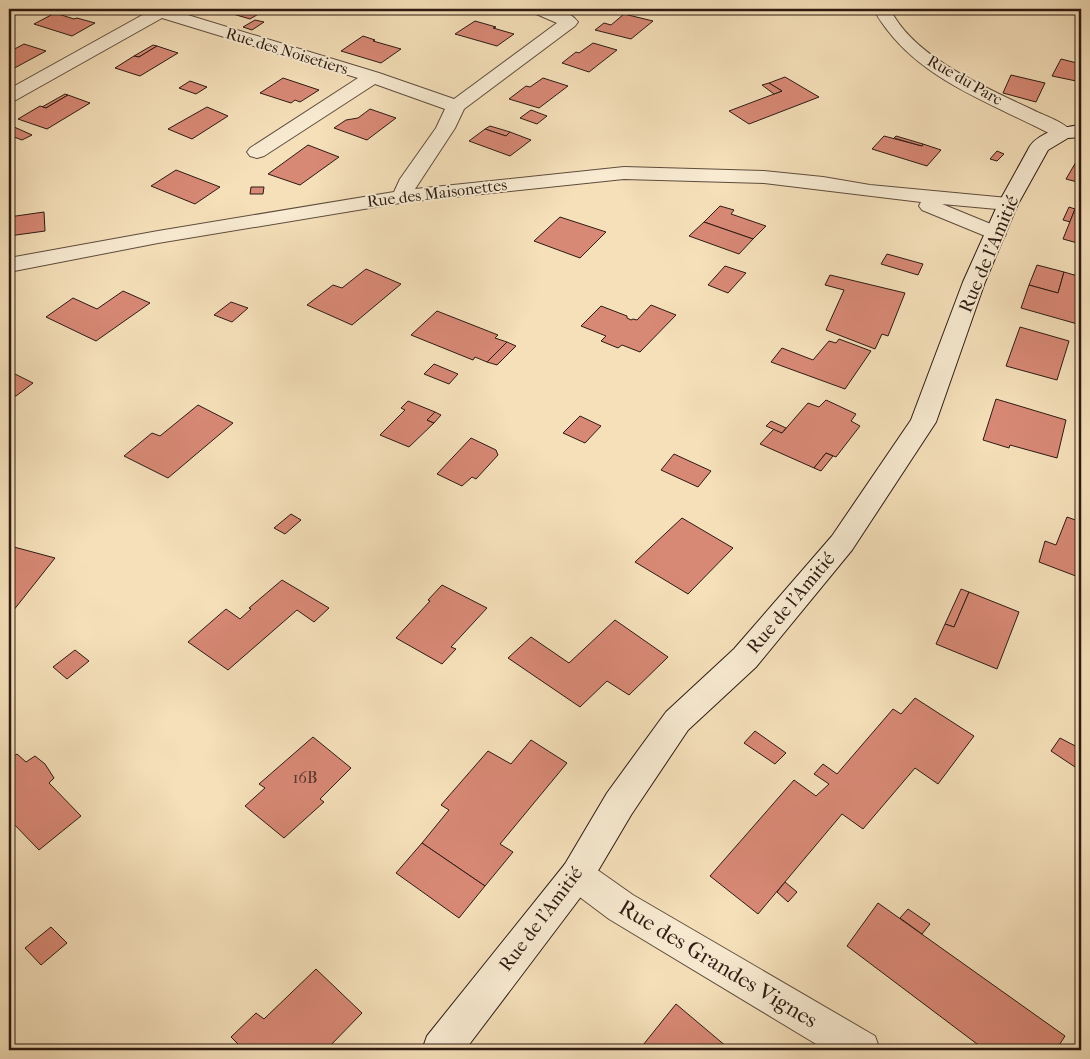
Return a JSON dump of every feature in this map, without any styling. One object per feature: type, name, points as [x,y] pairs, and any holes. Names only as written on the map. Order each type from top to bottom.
[{"type":"street","points":[[406,196],[404,190],[413,174],[450,124],[456,106],[569,22],[540,9]]},
{"type":"street","name":"Rue du Parc","points":[[882,9],[910,46],[940,68],[981,93],[1072,132]]},
{"type":"street","name":"Rue des Noisetiers","points":[[9,96],[167,11],[456,106]]},
{"type":"street","name":"Rue des Noisetiers","points":[[257,152],[373,78]]},
{"type":"street","name":"Rue de l'Amitié","points":[[441,1050],[577,875],[619,804],[677,722],[744,658],[842,543],[923,422],[974,282],[1008,204],[1040,146],[1072,132]]},
{"type":"street","name":"Rue des Maisonettes","points":[[9,265],[158,236],[406,196],[624,173],[764,177],[1008,204]]},
{"type":"street","name":"Rue des Maisonettes","points":[[870,190],[942,210],[996,234]]},
{"type":"street","name":"Rue des Grandes Vignes","points":[[577,875],[622,907],[861,1050]]},
{"type":"building","points":[[216,9],[267,9],[250,19]]},
{"type":"building","points":[[405,9],[431,9],[423,14]]},
{"type":"building","points":[[55,13],[95,23],[72,36],[34,24]]},
{"type":"building","points":[[624,14],[653,21],[631,39],[595,30],[604,23],[611,25]]},
{"type":"building","points":[[255,20],[264,22],[252,30],[243,27]]},
{"type":"building","points":[[475,21],[514,34],[497,46],[455,34]]},
{"type":"building","points":[[363,36],[401,49],[381,63],[341,51]]},
{"type":"building","points":[[593,43],[617,50],[589,72],[562,63],[576,52],[579,53]]},
{"type":"building","points":[[24,44],[46,51],[9,71],[9,52]]},
{"type":"building","points":[[153,45],[157,46],[139,57],[134,56]]},
{"type":"building","points":[[157,46],[178,53],[140,76],[115,68],[134,56],[139,57]]},
{"type":"building","points":[[1061,59],[1081,64],[1081,82],[1052,76]]},
{"type":"building","points":[[1011,75],[1045,83],[1036,102],[1003,93]]},
{"type":"building","points":[[785,77],[819,97],[749,124],[729,111],[782,91],[769,83]]},
{"type":"building","points":[[283,78],[319,90],[300,102],[295,100],[291,103],[260,93]]},
{"type":"building","points":[[543,78],[568,86],[539,108],[509,99],[526,86],[530,87]]},
{"type":"building","points":[[190,81],[207,87],[196,94],[179,88]]},
{"type":"building","points":[[769,83],[782,91],[774,94],[762,85]]},
{"type":"building","points":[[65,94],[68,95],[46,108],[42,107]]},
{"type":"building","points":[[68,95],[90,103],[47,129],[18,119],[40,106],[46,108]]},
{"type":"building","points":[[207,107],[228,116],[192,139],[168,129]]},
{"type":"building","points":[[370,109],[396,118],[367,140],[334,128],[346,120],[358,118]]},
{"type":"building","points":[[531,110],[547,116],[537,124],[520,118]]},
{"type":"building","points":[[12,126],[32,135],[22,140],[9,135],[9,128]]},
{"type":"building","points":[[490,126],[510,132],[506,136],[485,129]]},
{"type":"building","points":[[485,129],[506,136],[510,132],[531,140],[510,156],[469,141]]},
{"type":"building","points":[[884,136],[922,146],[923,144],[941,150],[927,166],[872,149]]},
{"type":"building","points":[[896,136],[923,144],[922,146],[894,138]]},
{"type":"building","points":[[308,145],[339,157],[300,185],[268,174]]},
{"type":"building","points":[[997,151],[1004,154],[997,161],[990,159]]},
{"type":"building","points":[[1076,162],[1081,163],[1081,183],[1066,179]]},
{"type":"building","points":[[176,170],[220,187],[195,204],[151,186]]},
{"type":"building","points":[[251,187],[264,187],[263,194],[250,194]]},
{"type":"building","points":[[720,206],[734,210],[731,214],[766,226],[753,239],[704,222]]},
{"type":"building","points":[[1069,207],[1075,209],[1070,222],[1063,220]]},
{"type":"building","points":[[1075,209],[1081,211],[1081,244],[1063,239]]},
{"type":"building","points":[[44,212],[45,231],[9,236],[9,217]]},
{"type":"building","points":[[560,217],[606,232],[580,258],[534,241]]},
{"type":"building","points":[[704,222],[753,239],[739,254],[689,236]]},
{"type":"building","points":[[887,254],[923,264],[918,275],[881,264]]},
{"type":"building","points":[[1037,265],[1064,272],[1058,293],[1029,285]]},
{"type":"building","points":[[725,266],[746,273],[728,293],[708,285]]},
{"type":"building","points":[[366,269],[401,284],[352,325],[307,305],[333,285],[342,288]]},
{"type":"building","points":[[1064,272],[1081,277],[1081,325],[1021,308],[1029,285],[1058,293]]},
{"type":"building","points":[[830,275],[905,293],[888,336],[882,334],[875,349],[826,330],[844,290],[825,285]]},
{"type":"building","points":[[123,291],[150,303],[96,341],[46,317],[73,298],[97,309]]},
{"type":"building","points":[[231,302],[248,308],[232,322],[214,315]]},
{"type":"building","points":[[651,305],[676,315],[640,352],[622,345],[618,348],[601,341],[606,336],[581,326],[601,306],[627,316],[631,320],[637,320]]},
{"type":"building","points":[[437,311],[498,335],[495,338],[507,342],[487,362],[475,357],[473,360],[411,335]]},
{"type":"building","points":[[1020,327],[1069,341],[1057,380],[1006,366]]},
{"type":"building","points":[[839,339],[871,351],[845,389],[771,362],[782,348],[813,360],[829,341],[836,343]]},
{"type":"building","points":[[507,342],[516,346],[497,365],[487,362]]},
{"type":"building","points":[[434,364],[458,374],[449,384],[424,374]]},
{"type":"building","points":[[15,374],[33,383],[16,396],[9,393],[9,379]]},
{"type":"building","points":[[996,399],[1066,420],[1057,458],[1010,445],[1009,448],[983,440]]},
{"type":"building","points":[[826,400],[856,414],[851,421],[860,426],[836,457],[826,453],[814,468],[760,444],[774,429],[782,433],[808,403],[819,407]]},
{"type":"building","points":[[408,401],[435,412],[427,420],[434,423],[409,447],[380,435],[405,410],[401,408]]},
{"type":"building","points":[[198,405],[233,423],[168,478],[124,456],[152,433],[160,436]]},
{"type":"building","points":[[435,412],[441,415],[434,423],[427,420]]},
{"type":"building","points":[[580,416],[601,426],[585,443],[563,433]]},
{"type":"building","points":[[771,421],[786,428],[782,433],[766,426]]},
{"type":"building","points":[[471,438],[496,450],[498,455],[476,479],[472,477],[462,486],[437,474]]},
{"type":"building","points":[[826,453],[833,456],[821,471],[814,468]]},
{"type":"building","points":[[674,454],[711,471],[698,487],[661,470]]},
{"type":"building","points":[[291,514],[301,520],[285,534],[274,528]]},
{"type":"building","points":[[1067,517],[1081,522],[1081,578],[1039,562],[1045,541],[1056,545]]},
{"type":"building","points":[[682,518],[733,548],[688,594],[635,562]]},
{"type":"building","points":[[14,547],[55,558],[9,616],[9,553]]},
{"type":"building","points":[[282,580],[329,608],[314,622],[297,610],[228,670],[188,642],[226,609],[240,619],[251,609],[249,608]]},
{"type":"building","points":[[442,585],[487,608],[451,647],[456,649],[442,664],[396,638]]},
{"type":"building","points":[[961,589],[969,592],[954,627],[945,624]]},
{"type":"building","points":[[969,592],[1019,612],[997,669],[936,644],[945,624],[954,627]]},
{"type":"building","points":[[615,620],[668,657],[629,695],[607,681],[580,707],[508,658],[531,637],[569,663]]},
{"type":"building","points":[[75,650],[89,661],[67,679],[53,667]]},
{"type":"building","points":[[915,698],[974,736],[938,784],[915,768],[863,829],[842,814],[758,914],[710,876],[794,780],[816,796],[829,784],[814,774],[823,764],[837,774],[893,709],[901,714]]},
{"type":"building","points":[[755,731],[786,753],[775,764],[744,743]]},
{"type":"building","points":[[313,737],[351,768],[320,799],[324,802],[284,838],[245,806],[265,788],[259,784]]},
{"type":"building","points":[[1060,738],[1081,749],[1081,771],[1051,751]]},
{"type":"building","points":[[531,740],[567,763],[500,844],[513,852],[485,886],[422,843],[449,810],[441,805],[488,751],[511,764]]},
{"type":"building","points":[[17,754],[26,762],[35,756],[45,764],[54,778],[49,783],[81,816],[39,850],[9,819],[9,760]]},
{"type":"building","points":[[422,843],[485,886],[459,918],[396,873]]},
{"type":"building","points":[[785,882],[797,892],[788,902],[777,892]]},
{"type":"building","points":[[878,903],[1065,1036],[1056,1050],[985,1050],[847,946]]},
{"type":"building","points":[[908,909],[930,924],[922,934],[900,918]]},
{"type":"building","points":[[51,927],[67,943],[41,965],[25,948]]},
{"type":"building","points":[[316,969],[362,1013],[326,1050],[244,1050],[231,1037],[256,1013],[264,1019]]},
{"type":"building","points":[[676,1004],[727,1047],[724,1050],[639,1050]]}]
